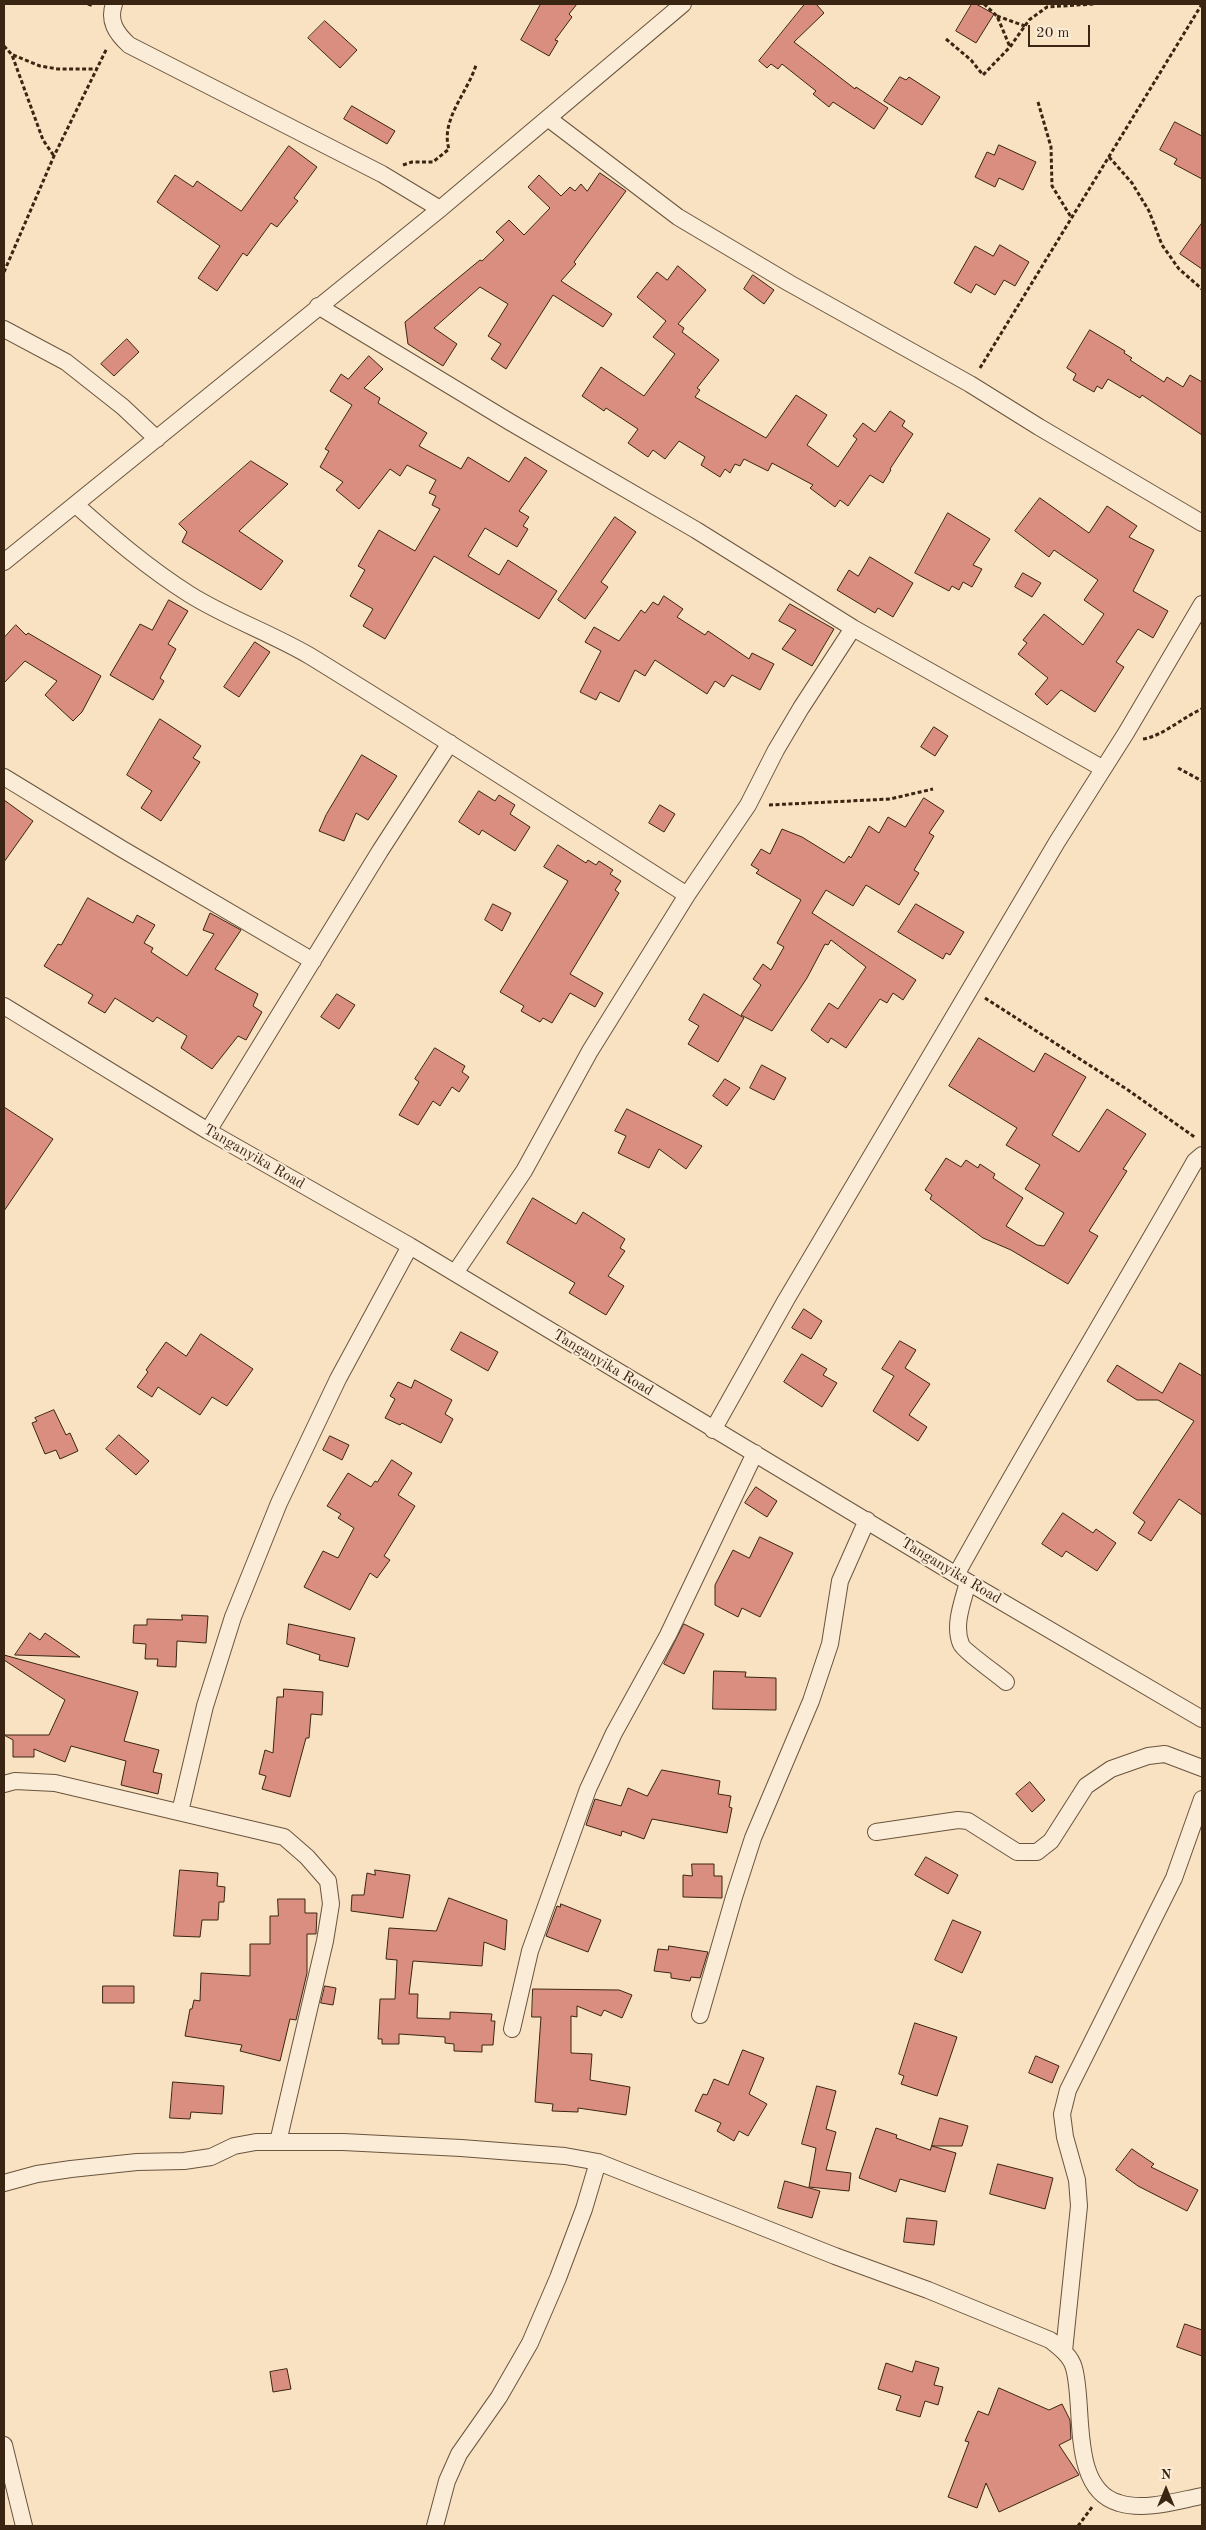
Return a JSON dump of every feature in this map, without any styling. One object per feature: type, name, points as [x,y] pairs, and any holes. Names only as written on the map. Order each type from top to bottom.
[{"type":"street","points":[[114,4],[112,12],[115,31],[129,44],[382,174],[440,209]]},
{"type":"street","points":[[4,562],[440,209],[683,4]]},
{"type":"street","points":[[549,118],[678,217],[789,283],[970,384],[1202,523]]},
{"type":"street","points":[[318,306],[510,422],[696,530],[853,628],[1102,768]]},
{"type":"street","points":[[4,329],[66,362],[123,407],[157,438]]},
{"type":"street","points":[[76,505],[128,551],[189,594],[243,624],[307,655],[450,742],[687,895]]},
{"type":"street","points":[[714,1430],[786,1300],[1102,768],[1126,733],[1202,604]]},
{"type":"street","points":[[455,1273],[524,1171],[590,1051],[687,895],[748,805],[796,716],[853,628]]},
{"type":"street","points":[[208,1131],[450,742]]},
{"type":"street","points":[[4,777],[312,961]]},
{"type":"street","name":"Tanganyika Road","points":[[4,1006],[208,1131],[410,1246],[714,1430],[1202,1720]]},
{"type":"street","points":[[1006,1682],[961,1645],[958,1631],[962,1578],[1022,1456],[1090,1344],[1195,1161],[1202,1155]]},
{"type":"street","points":[[180,1812],[205,1706],[233,1617],[279,1503],[330,1397],[410,1246]]},
{"type":"street","points":[[512,2029],[530,1951],[588,1790],[614,1733],[668,1634],[755,1453]]},
{"type":"street","points":[[700,2015],[753,1838],[810,1701],[830,1644],[840,1581],[867,1520]]},
{"type":"street","points":[[876,1832],[958,1820],[968,1821],[1017,1852],[1037,1852],[1051,1841],[1086,1786],[1111,1768],[1148,1756],[1165,1754],[1202,1768]]},
{"type":"street","points":[[4,1784],[15,1781],[55,1783],[284,1837],[307,1857],[328,1881],[331,1904],[325,1941],[278,2142]]},
{"type":"street","points":[[1064,2351],[1078,2206],[1077,2180],[1065,2137],[1062,2114],[1068,2090],[1174,1878],[1202,1799]]},
{"type":"street","points":[[4,2183],[37,2174],[71,2169],[137,2162],[184,2161],[211,2157],[234,2146],[278,2142],[461,2148],[565,2156],[598,2162],[679,2196],[1017,2324],[1050,2340],[1064,2351],[1074,2367],[1084,2458],[1091,2479],[1104,2496],[1117,2503],[1154,2505],[1202,2496]]},
{"type":"street","points":[[435,2526],[447,2481],[459,2454],[499,2397],[534,2335],[584,2209],[598,2162]]},
{"type":"street","points":[[4,2445],[24,2526]]},
{"type":"path","points":[[984,4],[997,16],[1010,47]]},
{"type":"path","points":[[988,7],[994,4]]},
{"type":"path","points":[[1041,4],[1047,7]]},
{"type":"path","points":[[946,39],[971,60],[982,75],[1010,47],[1034,15],[1047,7],[1094,4]]},
{"type":"path","points":[[970,384],[1202,4]]},
{"type":"path","points":[[997,16],[1026,26]]},
{"type":"path","points":[[4,272],[54,156],[115,31]]},
{"type":"path","points":[[4,46],[12,55],[43,140],[54,156]]},
{"type":"path","points":[[12,55],[40,66],[58,69],[97,69]]},
{"type":"path","points":[[382,174],[412,162],[433,162],[449,149],[446,138],[453,115],[476,66]]},
{"type":"path","points":[[1038,102],[1051,148],[1052,186],[1071,217]]},
{"type":"path","points":[[1109,157],[1132,183],[1149,211],[1162,244],[1179,269],[1202,289]]},
{"type":"path","points":[[1138,740],[1151,738],[1186,716],[1202,709]]},
{"type":"path","points":[[1178,768],[1202,781]]},
{"type":"path","points":[[748,805],[890,799],[933,789]]},
{"type":"path","points":[[971,989],[1128,1090],[1202,1142]]},
{"type":"building","points":[[541,4],[577,4],[569,14],[572,17],[555,40],[558,41],[549,56],[521,40]]},
{"type":"building","points":[[805,4],[816,4],[824,13],[794,42],[855,89],[856,87],[888,108],[874,129],[833,102],[829,107],[813,94],[816,91],[782,64],[778,69],[771,64],[767,68],[759,61]]},
{"type":"building","points":[[972,4],[976,4],[994,14],[976,43],[956,31]]},
{"type":"building","points":[[325,21],[357,50],[340,68],[308,38]]},
{"type":"building","points":[[900,77],[906,80],[909,77],[940,97],[922,125],[884,101]]},
{"type":"building","points":[[352,106],[395,131],[387,144],[344,119]]},
{"type":"building","points":[[1175,122],[1202,136],[1202,179],[1174,164],[1177,159],[1160,150]]},
{"type":"building","points":[[999,145],[1036,162],[1023,190],[999,178],[995,187],[975,177],[987,152],[994,155]]},
{"type":"building","points":[[289,146],[317,167],[294,198],[298,201],[277,227],[271,223],[247,256],[243,253],[217,291],[198,278],[220,246],[157,202],[175,175],[193,187],[197,181],[241,211]]},
{"type":"building","points":[[600,173],[626,191],[574,262],[576,264],[561,281],[612,314],[603,327],[553,295],[506,369],[491,359],[501,344],[488,336],[508,304],[480,287],[434,328],[457,344],[443,366],[408,344],[405,322],[480,260],[482,261],[504,240],[496,232],[509,220],[524,235],[550,208],[528,187],[539,175],[561,196],[570,187],[575,191],[581,184],[587,191]]},
{"type":"building","points":[[1202,223],[1202,269],[1180,254]]},
{"type":"building","points":[[1000,245],[1029,262],[1015,286],[1004,280],[995,295],[976,284],[971,293],[954,283],[975,246],[993,256]]},
{"type":"building","points":[[678,266],[706,290],[678,324],[684,328],[682,332],[719,360],[697,388],[700,390],[695,397],[766,438],[796,395],[827,415],[807,445],[838,467],[857,439],[853,436],[863,423],[875,432],[890,411],[905,421],[902,426],[913,434],[883,483],[870,475],[848,506],[840,500],[835,507],[810,488],[813,485],[772,463],[768,471],[744,459],[740,466],[735,464],[730,473],[725,469],[720,477],[701,465],[705,457],[679,441],[665,459],[653,450],[648,457],[628,443],[638,429],[606,408],[604,411],[582,396],[601,367],[644,396],[675,354],[653,337],[666,321],[637,297],[657,272],[667,280]]},
{"type":"building","points":[[753,275],[774,290],[764,304],[744,289]]},
{"type":"building","points":[[1090,330],[1125,351],[1124,353],[1132,358],[1130,360],[1164,382],[1167,377],[1183,387],[1190,375],[1202,382],[1202,435],[1142,395],[1140,398],[1108,379],[1102,389],[1097,386],[1094,392],[1073,380],[1076,374],[1067,368]]},
{"type":"building","points":[[127,339],[139,352],[114,376],[101,364]]},
{"type":"building","points":[[369,356],[383,369],[364,388],[380,398],[378,403],[427,433],[419,446],[461,469],[468,457],[509,482],[525,457],[547,471],[519,511],[529,517],[523,526],[528,529],[517,547],[485,528],[468,556],[499,575],[508,560],[557,591],[539,619],[434,556],[385,639],[363,626],[373,609],[350,596],[365,570],[358,566],[379,530],[415,551],[440,509],[432,505],[436,496],[429,493],[436,480],[407,465],[400,476],[390,469],[359,509],[336,490],[343,482],[320,467],[329,451],[325,449],[352,405],[330,391],[341,374],[348,379]]},
{"type":"building","points":[[251,461],[288,484],[239,531],[283,561],[261,590],[182,542],[187,532],[179,524]]},
{"type":"building","points":[[1040,498],[1089,533],[1107,506],[1137,526],[1129,537],[1154,550],[1133,591],[1168,611],[1153,638],[1138,629],[1116,662],[1124,667],[1095,712],[1061,690],[1047,705],[1035,694],[1048,678],[1018,654],[1027,643],[1023,640],[1044,614],[1083,645],[1104,614],[1084,600],[1098,580],[1054,550],[1049,557],[1015,531]]},
{"type":"building","points":[[948,513],[990,539],[973,565],[982,569],[972,587],[963,582],[959,590],[952,586],[949,591],[915,573]]},
{"type":"building","points":[[615,517],[636,532],[601,582],[608,587],[585,619],[558,600]]},
{"type":"building","points":[[870,557],[913,583],[893,617],[878,608],[875,613],[837,590],[849,570],[858,576]]},
{"type":"building","points":[[1023,573],[1041,583],[1032,597],[1015,587]]},
{"type":"building","points":[[664,596],[683,609],[677,617],[705,635],[708,631],[749,659],[752,653],[774,664],[760,690],[732,675],[724,687],[715,681],[707,694],[655,660],[645,676],[635,670],[619,702],[600,692],[596,700],[580,692],[601,651],[585,642],[594,627],[619,641],[641,610],[645,613],[653,602],[658,605]]},
{"type":"building","points":[[169,600],[188,611],[168,644],[176,649],[160,678],[164,681],[153,700],[110,675],[140,624],[152,630]]},
{"type":"building","points":[[790,604],[834,629],[812,666],[782,649],[796,630],[779,621]]},
{"type":"building","points":[[16,625],[26,635],[28,633],[101,676],[82,712],[73,721],[45,695],[57,681],[25,661],[4,683],[4,638]]},
{"type":"building","points":[[255,642],[270,652],[239,697],[224,687]]},
{"type":"building","points":[[160,719],[201,746],[193,758],[200,762],[161,821],[141,808],[152,791],[127,775]]},
{"type":"building","points":[[934,727],[948,736],[935,756],[921,747]]},
{"type":"building","points":[[362,755],[397,776],[368,820],[356,813],[344,841],[319,831],[326,815]]},
{"type":"building","points":[[479,791],[495,801],[499,795],[515,805],[510,814],[530,827],[515,851],[482,830],[479,835],[459,822]]},
{"type":"building","points":[[924,798],[944,811],[929,833],[934,836],[914,870],[919,873],[899,905],[866,885],[853,906],[826,890],[812,913],[916,980],[903,1000],[893,993],[887,1003],[880,999],[846,1048],[831,1038],[828,1043],[811,1030],[829,1003],[838,1009],[866,967],[831,940],[828,945],[825,944],[807,978],[772,1031],[741,1015],[761,985],[753,979],[763,964],[771,970],[784,947],[777,943],[801,900],[756,873],[759,870],[751,865],[761,849],[770,854],[782,829],[802,837],[844,863],[849,856],[851,858],[869,826],[879,833],[888,817],[905,827]]},
{"type":"building","points":[[4,800],[33,821],[4,862]]},
{"type":"building","points":[[660,805],[675,814],[664,832],[649,823]]},
{"type":"building","points":[[558,845],[586,863],[588,860],[596,865],[599,861],[613,870],[610,874],[621,881],[615,890],[619,893],[570,974],[603,993],[595,1007],[570,993],[552,1023],[543,1018],[540,1022],[521,1011],[524,1006],[500,992],[568,881],[544,867]]},
{"type":"building","points":[[88,898],[133,923],[137,915],[155,925],[144,943],[153,948],[151,952],[187,976],[214,934],[203,930],[210,913],[241,930],[215,969],[258,994],[253,1006],[262,1012],[246,1040],[238,1036],[212,1069],[181,1048],[187,1036],[157,1017],[153,1022],[115,998],[105,1013],[88,1003],[93,995],[44,966],[58,944],[61,945]]},
{"type":"building","points":[[493,904],[511,913],[502,931],[485,920]]},
{"type":"building","points":[[916,904],[964,932],[950,955],[946,953],[943,959],[898,932]]},
{"type":"building","points":[[337,994],[355,1005],[339,1029],[321,1017]]},
{"type":"building","points":[[704,994],[744,1018],[718,1062],[688,1044],[699,1026],[689,1020]]},
{"type":"building","points":[[979,1038],[1034,1072],[1045,1053],[1086,1077],[1052,1135],[1079,1152],[1107,1109],[1146,1134],[1123,1169],[1127,1171],[1089,1231],[1098,1236],[1068,1284],[1011,1250],[983,1238],[930,1199],[932,1195],[925,1190],[946,1158],[961,1167],[966,1160],[978,1168],[980,1164],[995,1174],[993,1178],[1023,1198],[1006,1226],[1037,1245],[1044,1246],[1064,1213],[1025,1189],[1040,1165],[1006,1145],[1017,1128],[949,1086]]},
{"type":"building","points":[[435,1048],[465,1066],[462,1072],[469,1077],[459,1092],[452,1087],[440,1106],[433,1101],[418,1125],[399,1115],[419,1082],[415,1079]]},
{"type":"building","points":[[762,1065],[786,1078],[774,1100],[750,1088]]},
{"type":"building","points":[[725,1079],[740,1088],[727,1106],[713,1096]]},
{"type":"building","points":[[4,1107],[53,1139],[4,1211]]},
{"type":"building","points":[[627,1109],[702,1146],[686,1169],[659,1149],[649,1168],[618,1153],[626,1136],[615,1131]]},
{"type":"building","points":[[533,1198],[576,1224],[583,1212],[625,1239],[620,1248],[625,1251],[608,1276],[624,1286],[606,1315],[569,1293],[575,1283],[507,1243]]},
{"type":"building","points":[[804,1309],[822,1321],[811,1339],[792,1328]]},
{"type":"building","points":[[461,1332],[498,1352],[488,1371],[451,1350]]},
{"type":"building","points":[[201,1334],[253,1369],[227,1406],[212,1397],[200,1415],[158,1387],[152,1397],[137,1387],[148,1372],[146,1370],[166,1342],[186,1356]]},
{"type":"building","points":[[900,1341],[916,1350],[905,1368],[930,1384],[909,1415],[927,1427],[918,1441],[873,1411],[894,1376],[882,1369]]},
{"type":"building","points":[[802,1354],[827,1369],[823,1375],[837,1383],[822,1407],[784,1382]]},
{"type":"building","points":[[1180,1363],[1202,1376],[1202,1515],[1179,1499],[1151,1541],[1138,1533],[1145,1522],[1133,1513],[1194,1421],[1158,1400],[1137,1400],[1107,1381],[1117,1365],[1162,1393]]},
{"type":"building","points":[[415,1380],[452,1400],[445,1414],[453,1419],[441,1443],[402,1423],[400,1425],[385,1418],[395,1399],[390,1396],[398,1382],[411,1388]]},
{"type":"building","points":[[54,1410],[66,1435],[70,1433],[78,1451],[60,1459],[56,1450],[45,1454],[32,1423],[37,1421],[35,1418]]},
{"type":"building","points":[[119,1435],[149,1461],[136,1475],[106,1449]]},
{"type":"building","points":[[330,1436],[349,1445],[342,1460],[323,1450]]},
{"type":"building","points":[[392,1460],[412,1473],[398,1495],[415,1506],[384,1556],[390,1560],[377,1578],[370,1573],[350,1610],[304,1587],[323,1551],[338,1558],[354,1528],[338,1518],[341,1514],[327,1506],[348,1473],[371,1487],[375,1481],[377,1482]]},
{"type":"building","points":[[756,1487],[777,1501],[767,1517],[745,1503]]},
{"type":"building","points":[[1063,1513],[1093,1533],[1096,1529],[1116,1543],[1097,1571],[1066,1551],[1062,1557],[1042,1544]]},
{"type":"building","points":[[760,1537],[793,1553],[760,1617],[742,1608],[738,1617],[715,1605],[715,1585],[733,1550],[749,1558]]},
{"type":"building","points":[[182,1615],[208,1616],[206,1643],[177,1641],[176,1667],[157,1666],[158,1659],[145,1659],[146,1644],[133,1643],[134,1625],[147,1625],[147,1619],[182,1620]]},
{"type":"building","points":[[289,1624],[355,1638],[348,1667],[319,1660],[320,1655],[287,1644]]},
{"type":"building","points":[[684,1624],[704,1634],[684,1674],[664,1664]]},
{"type":"building","points":[[30,1633],[40,1640],[45,1633],[80,1657],[15,1655]]},
{"type":"building","points":[[4,1655],[138,1692],[124,1741],[159,1750],[153,1772],[162,1774],[158,1794],[121,1785],[126,1761],[71,1746],[65,1762],[34,1749],[34,1757],[13,1757],[13,1740],[4,1735],[49,1735],[65,1700],[4,1660]]},
{"type":"building","points":[[714,1671],[746,1672],[745,1677],[776,1678],[776,1710],[713,1709]]},
{"type":"building","points":[[284,1689],[323,1692],[322,1715],[311,1714],[309,1738],[306,1738],[290,1797],[262,1789],[266,1776],[259,1774],[265,1750],[273,1753],[277,1697],[283,1697]]},
{"type":"building","points":[[662,1770],[720,1781],[718,1794],[731,1796],[729,1807],[732,1808],[727,1833],[652,1819],[644,1839],[622,1831],[621,1836],[586,1825],[595,1799],[621,1806],[628,1788],[647,1796]]},
{"type":"building","points":[[1030,1782],[1045,1800],[1032,1812],[1016,1794]]},
{"type":"building","points":[[926,1857],[958,1875],[948,1894],[915,1875]]},
{"type":"building","points":[[692,1864],[714,1864],[714,1876],[722,1876],[722,1898],[683,1897],[683,1875],[692,1876]]},
{"type":"building","points":[[180,1870],[218,1873],[217,1886],[225,1887],[224,1902],[219,1902],[218,1920],[202,1920],[200,1937],[174,1936]]},
{"type":"building","points":[[375,1870],[410,1875],[403,1918],[351,1911],[352,1895],[364,1895],[367,1873],[375,1875]]},
{"type":"building","points":[[449,1898],[507,1920],[505,1950],[484,1942],[482,1966],[413,1961],[409,1994],[418,1994],[417,2018],[450,2019],[450,2012],[492,2014],[491,2021],[495,2021],[493,2045],[482,2045],[482,2052],[454,2051],[454,2044],[445,2043],[445,2037],[399,2034],[399,2044],[382,2044],[382,2039],[378,2039],[380,1999],[395,1999],[397,1960],[386,1959],[389,1928],[436,1931]]},
{"type":"building","points":[[278,1899],[305,1899],[305,1913],[317,1913],[316,1934],[307,1934],[307,1973],[296,2020],[290,2019],[280,2061],[240,2051],[242,2045],[185,2036],[190,2009],[192,2009],[194,2000],[200,2001],[201,1973],[250,1976],[250,1944],[270,1944],[270,1916],[278,1916]]},
{"type":"building","points":[[561,1904],[601,1920],[588,1952],[546,1936],[557,1906],[560,1907]]},
{"type":"building","points":[[953,1920],[981,1932],[962,1973],[935,1960]]},
{"type":"building","points":[[669,1946],[708,1952],[700,1978],[691,1977],[690,1981],[671,1978],[671,1973],[654,1971],[658,1949],[668,1950]]},
{"type":"building","points":[[103,1986],[134,1986],[134,2003],[103,2003]]},
{"type":"building","points":[[325,1986],[336,1988],[333,2005],[321,2003]]},
{"type":"building","points":[[533,1989],[619,1990],[632,1995],[622,2018],[604,2010],[601,2016],[577,2006],[577,2017],[571,2016],[571,2053],[592,2054],[590,2080],[630,2087],[626,2115],[578,2108],[578,2112],[552,2111],[553,2104],[535,2102],[541,2017],[532,2017]]},
{"type":"building","points":[[915,2023],[957,2037],[937,2096],[901,2084],[904,2076],[899,2074]]},
{"type":"building","points":[[743,2050],[764,2058],[749,2094],[767,2104],[748,2136],[739,2131],[734,2141],[717,2131],[721,2123],[695,2111],[703,2094],[707,2095],[714,2079],[728,2085]]},
{"type":"building","points":[[1036,2056],[1059,2066],[1052,2083],[1029,2073]]},
{"type":"building","points":[[173,2082],[224,2086],[222,2114],[191,2112],[190,2119],[170,2118]]},
{"type":"building","points":[[817,2086],[836,2091],[826,2129],[836,2132],[826,2170],[851,2173],[849,2191],[809,2187],[816,2148],[802,2144]]},
{"type":"building","points":[[940,2118],[968,2126],[962,2146],[932,2146],[956,2153],[945,2192],[900,2179],[896,2192],[859,2178],[876,2128],[897,2135],[896,2138],[930,2150]]},
{"type":"building","points":[[1132,2149],[1154,2164],[1151,2167],[1198,2190],[1187,2211],[1138,2186],[1116,2170]]},
{"type":"building","points":[[998,2164],[1053,2178],[1045,2209],[990,2194]]},
{"type":"building","points":[[785,2181],[820,2191],[812,2218],[778,2208]]},
{"type":"building","points":[[907,2218],[937,2221],[934,2245],[904,2242]]},
{"type":"building","points":[[1185,2324],[1202,2330],[1202,2356],[1177,2347]]},
{"type":"building","points":[[916,2361],[939,2368],[934,2385],[943,2387],[938,2405],[925,2401],[920,2417],[896,2410],[901,2396],[878,2389],[886,2363],[912,2372]]},
{"type":"building","points":[[287,2369],[291,2389],[273,2392],[270,2372]]},
{"type":"building","points":[[999,2388],[1049,2410],[1062,2404],[1070,2420],[1071,2439],[1059,2445],[1079,2475],[999,2512],[986,2483],[977,2508],[948,2497],[969,2442],[965,2441],[978,2411],[988,2415]]}]
